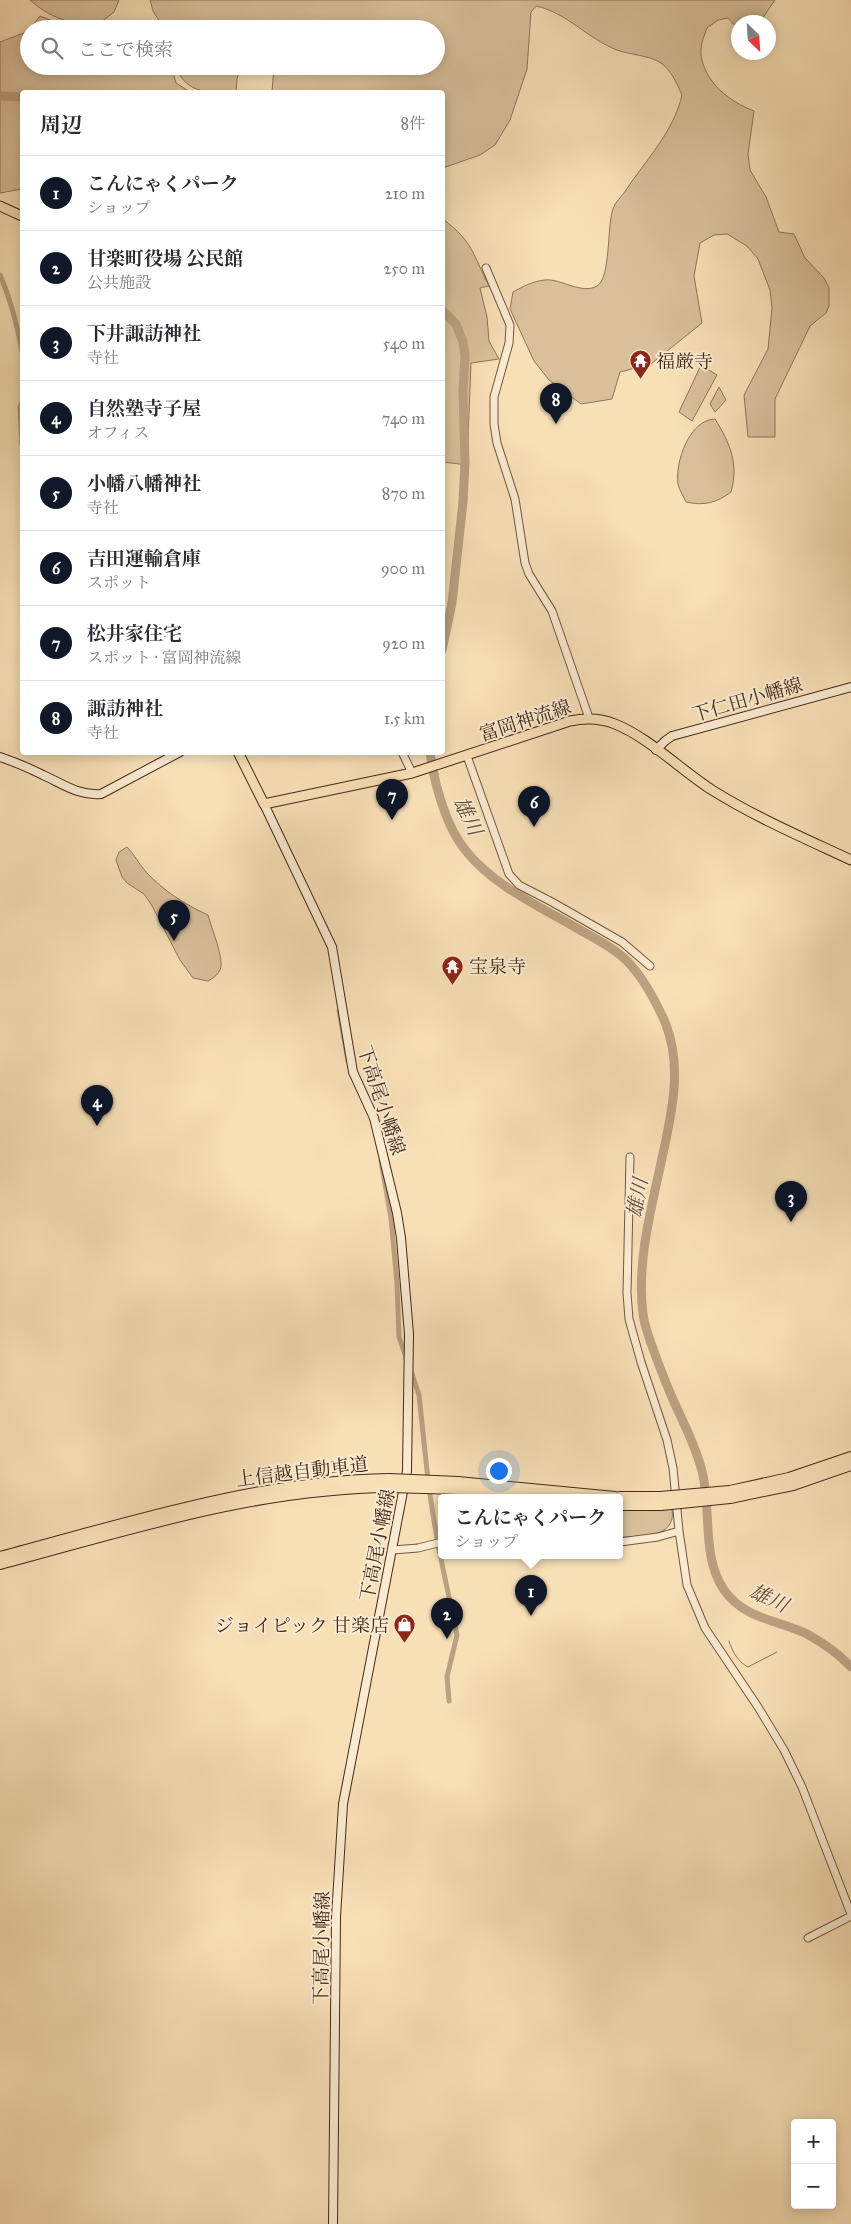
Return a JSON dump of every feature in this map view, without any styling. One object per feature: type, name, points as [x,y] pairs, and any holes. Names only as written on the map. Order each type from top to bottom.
[{"type":"highway","points":[[730,1494],[789,1478],[851,1457]]},
{"type":"highway","points":[[623,1505],[730,1494],[793,1485],[851,1465]]},
{"type":"highway","name":"上信越自動車道","points":[[0,1557],[236,1496],[314,1483],[458,1485],[576,1494]]},
{"type":"highway","name":"上信越自動車道","points":[[0,1564],[238,1502],[314,1490],[389,1483]]},
{"type":"highway","name":"上信越自動車道","points":[[458,1485],[513,1494]]},
{"type":"highway","points":[[623,1497],[661,1501]]},
{"type":"main road","points":[[0,206],[20,215]]},
{"type":"main road","name":"下仁田小幡線","points":[[656,750],[664,741],[672,736],[851,687]]},
{"type":"main road","name":"富岡神流線","points":[[264,804],[415,772],[570,721],[589,718],[618,725],[716,792],[851,860]]},
{"type":"main road","points":[[0,757],[35,771],[65,787],[92,795],[101,794],[174,755]]},
{"type":"main road","points":[[240,755],[264,804]]},
{"type":"main road","name":"下高尾小幡線","points":[[264,804],[332,946],[352,1066],[356,1080],[374,1118],[400,1230],[409,1334],[409,1443],[404,1494],[353,1748],[344,1804],[336,1917],[333,2224]]},
{"type":"street","points":[[486,268],[510,325],[509,343],[494,397],[496,443],[515,499],[525,563],[529,574],[552,611],[589,718]]},
{"type":"street","points":[[404,755],[415,772]]},
{"type":"street","points":[[467,756],[509,874],[519,885],[622,942],[650,966]]},
{"type":"street","points":[[630,1157],[627,1293],[629,1319],[667,1440],[673,1468],[678,1531],[687,1585],[707,1631],[758,1707],[784,1750],[802,1787],[851,1915],[808,1938]]},
{"type":"street","points":[[623,1542],[658,1537],[678,1531]]},
{"type":"street","points":[[393,1550],[418,1548],[438,1543]]},
{"type":"shaded area","points":[[30,0],[119,0],[114,12],[104,20],[64,20],[53,16]]},
{"type":"shaded area","points":[[150,0],[775,0],[765,15],[731,15],[731,21],[728,18],[718,20],[707,28],[702,41],[701,55],[703,65],[713,83],[728,97],[754,111],[748,154],[750,170],[766,197],[779,232],[794,234],[805,258],[824,278],[829,288],[829,306],[826,313],[810,326],[775,399],[775,437],[748,437],[744,395],[768,349],[772,308],[770,290],[758,259],[747,246],[727,234],[714,235],[700,243],[694,276],[702,323],[651,364],[620,372],[612,399],[581,404],[549,380],[534,361],[510,309],[513,292],[536,282],[551,280],[585,289],[597,286],[601,281],[607,262],[611,216],[614,206],[666,133],[673,121],[682,95],[671,74],[661,63],[651,58],[622,52],[606,45],[557,14],[536,6],[531,12],[527,69],[510,120],[495,145],[480,155],[445,167],[445,90],[272,90],[273,75],[445,75],[445,20],[159,20],[153,11]]},
{"type":"shaded area","points":[[40,16],[50,20],[37,20]]},
{"type":"shaded area","points":[[20,34],[20,75],[174,75],[176,83],[187,90],[20,90],[20,189],[0,193],[0,42]]},
{"type":"shaded area","points":[[180,75],[238,75],[236,90],[200,90],[186,82]]},
{"type":"shaded area","points":[[445,221],[467,242],[489,286],[480,288],[487,317],[489,341],[499,359],[471,363],[467,465],[445,462]]},
{"type":"shaded area","points":[[701,365],[717,375],[692,421],[679,412]]},
{"type":"shaded area","points":[[719,387],[726,400],[715,412],[710,404]]},
{"type":"shaded area","points":[[715,419],[732,454],[734,472],[731,492],[710,503],[686,502],[678,484],[679,465],[682,454],[691,434],[698,426],[706,421]]},
{"type":"shaded area","points":[[127,847],[146,872],[167,891],[208,915],[221,959],[220,970],[212,979],[208,981],[193,978],[180,960],[144,894],[127,883],[122,877],[116,860],[119,852]]},
{"type":"shaded area","points":[[672,1509],[672,1519],[669,1526],[655,1534],[623,1537],[623,1510]]},
{"type":"waterway","name":"雄川","points":[[0,96],[20,97]]},
{"type":"waterway","points":[[0,275],[13,312],[20,341]]},
{"type":"waterway","name":"雄川","points":[[445,313],[456,324],[463,342],[465,356],[463,390],[465,462],[463,502],[452,603],[445,636]]},
{"type":"waterway","name":"雄川","points":[[430,755],[434,777],[442,804],[452,830],[466,851],[478,864],[505,886],[605,944],[622,956],[633,967],[643,982],[665,1022],[670,1038],[675,1070],[673,1101],[647,1231],[641,1294],[647,1331],[658,1363],[700,1462],[705,1486],[712,1563],[724,1590],[741,1607],[762,1618],[807,1634],[841,1657],[851,1667]]},
{"type":"waterway","points":[[339,1011],[348,1061]]},
{"type":"waterway","points":[[381,1161],[391,1218],[397,1283],[399,1337],[407,1360]]},
{"type":"waterway","points":[[411,1371],[419,1395],[428,1480]]},
{"type":"waterway","points":[[429,1489],[438,1545]]},
{"type":"waterway","points":[[441,1559],[457,1635],[447,1677],[449,1701]]},
{"type":"waterway","points":[[729,1641],[736,1656],[748,1667],[777,1652]]},
{"type":"place","name":"福厳寺","points":[[640,380]]},
{"type":"place","name":"諏訪神社","points":[[556,424]]},
{"type":"place","name":"松井家住宅","points":[[392,820]]},
{"type":"place","name":"吉田運輸倉庫","points":[[534,827]]},
{"type":"place","name":"小幡八幡神社","points":[[174,941]]},
{"type":"place","name":"宝泉寺","points":[[453,985]]},
{"type":"place","name":"自然塾寺子屋","points":[[97,1126]]},
{"type":"place","name":"下井諏訪神社","points":[[791,1222]]},
{"type":"place","name":"こんにゃくパーク","points":[[531,1616]]},
{"type":"place","name":"甘楽町役場 公民館","points":[[447,1639]]},
{"type":"place","name":"ジョイピック 甘楽店","points":[[405,1644]]}]
